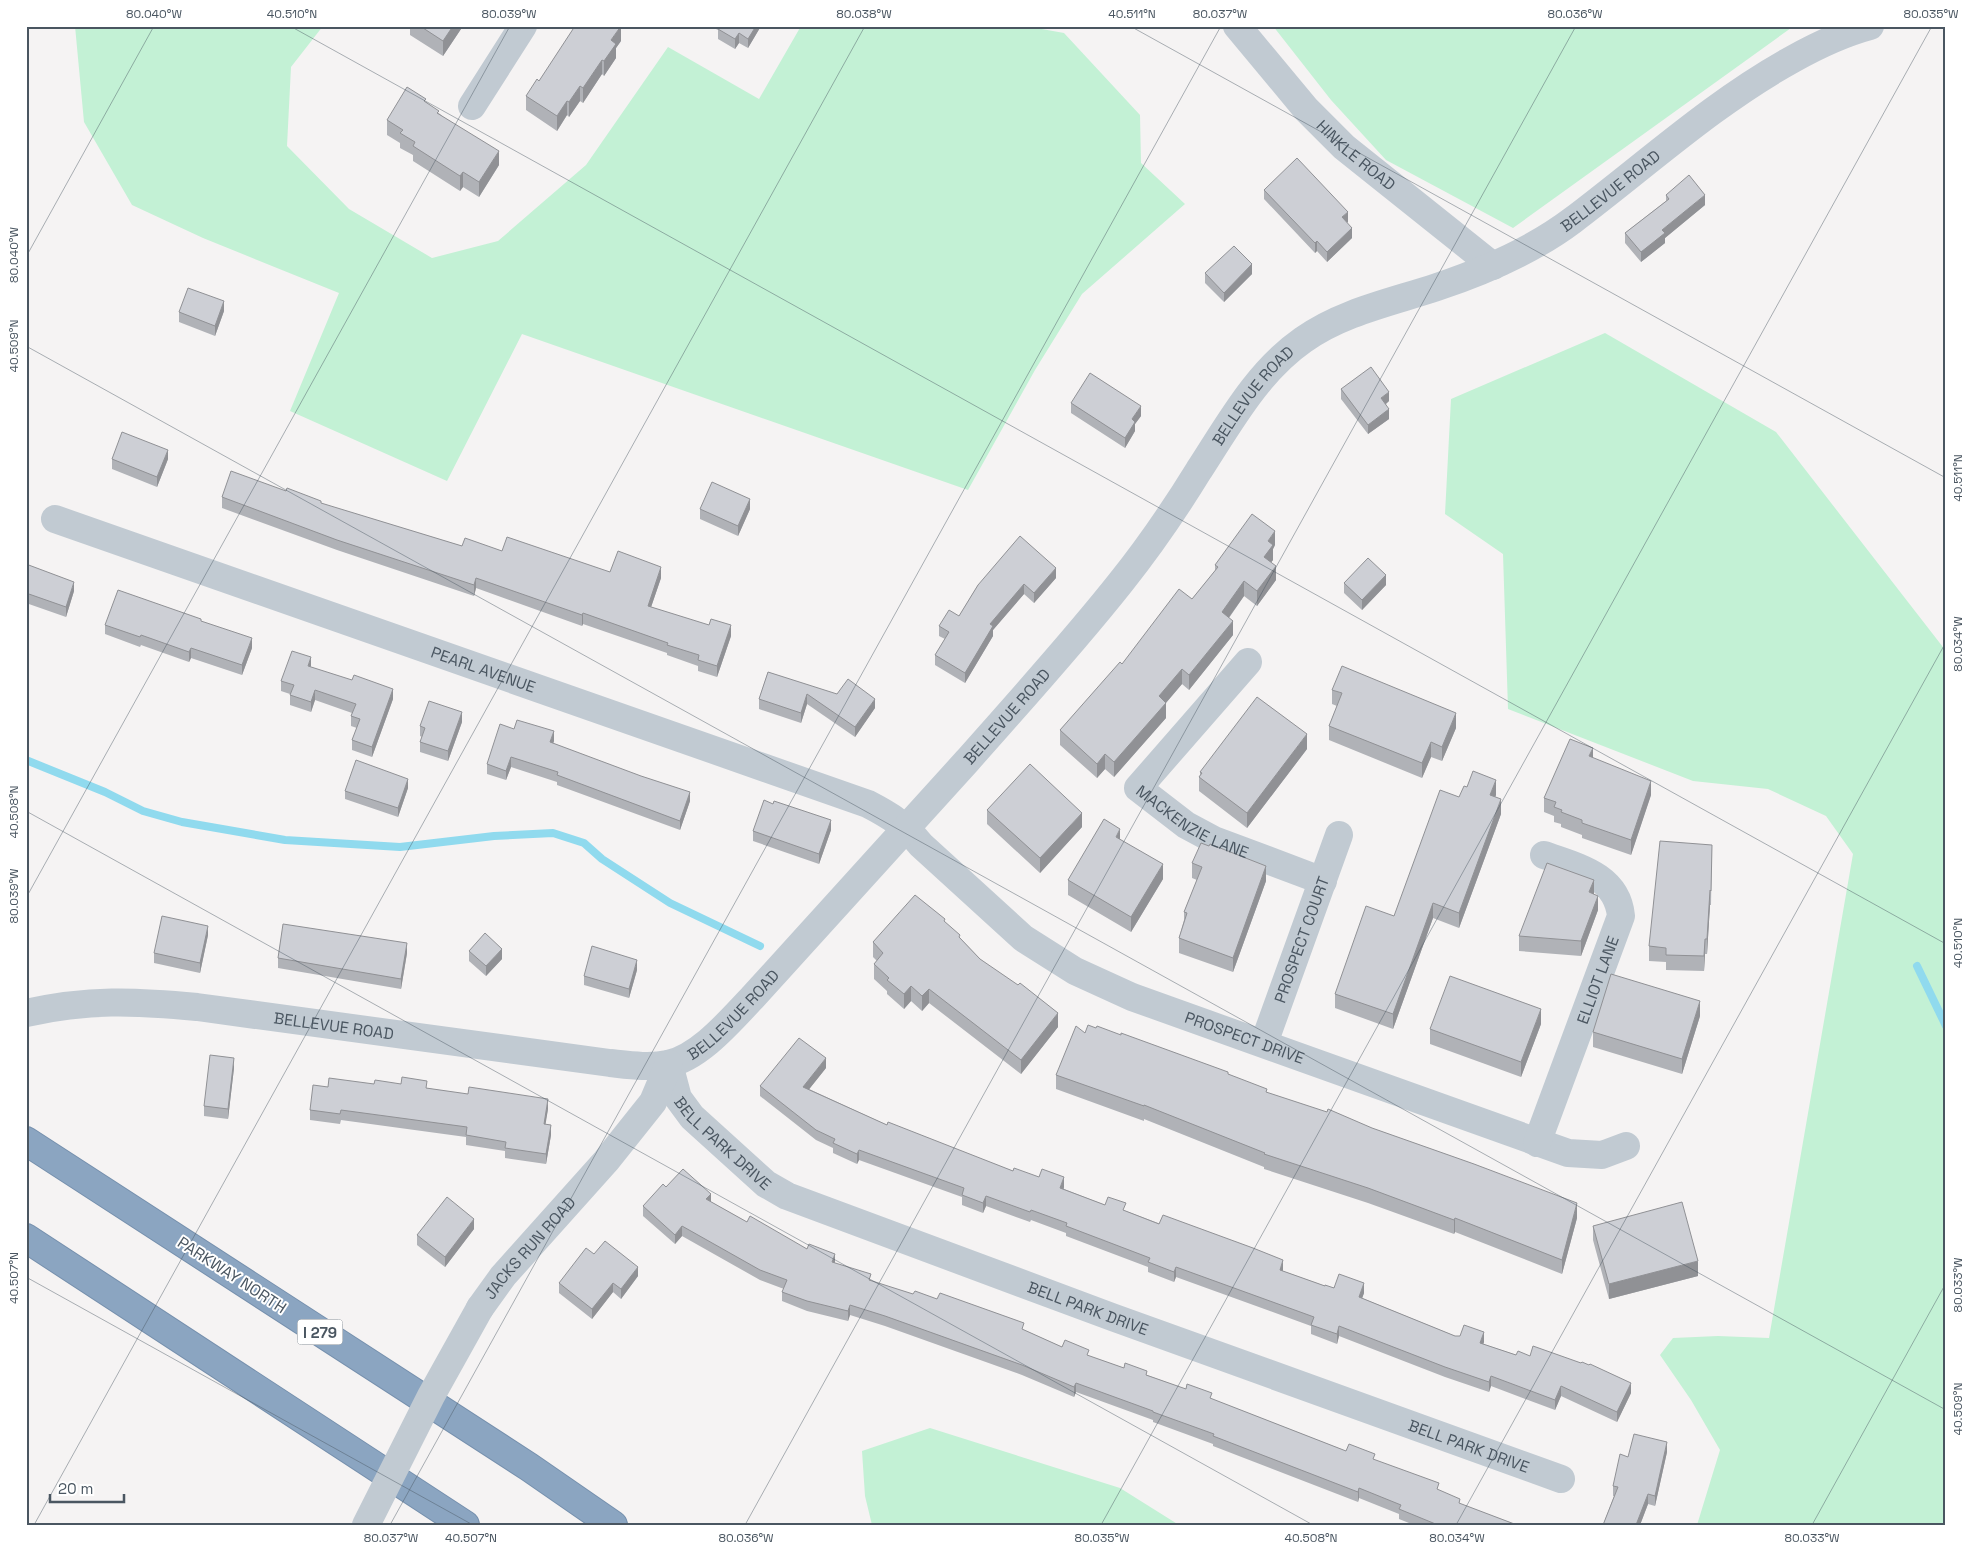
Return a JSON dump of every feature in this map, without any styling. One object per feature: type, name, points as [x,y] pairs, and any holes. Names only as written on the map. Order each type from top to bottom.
[{"type":"highway","name":"PARKWAY NORTH","points":[[26,1141],[528,1467],[613,1525]]},
{"type":"highway","points":[[26,1238],[465,1525]]},
{"type":"street","points":[[472,106],[523,26]]},
{"type":"street","name":"HINKLE ROAD","points":[[1237,26],[1306,109],[1344,147],[1493,266]]},
{"type":"street","name":"BELLEVUE ROAD","points":[[26,1013],[50,1007],[91,1002],[136,1002],[197,1007],[581,1060],[636,1065],[669,1064],[693,1052],[718,1034],[907,828],[1046,672],[1122,581],[1173,512],[1238,410],[1256,386],[1277,362],[1302,340],[1329,325],[1358,313],[1493,266],[1532,246],[1571,222],[1675,138],[1733,95],[1822,44],[1870,26]]},
{"type":"street","name":"PEARL AVENUE","points":[[55,519],[868,804],[892,816],[907,828]]},
{"type":"street","name":"MACKENZIE LANE","points":[[1248,662],[1138,788],[1186,825],[1214,840],[1323,880]]},
{"type":"street","name":"PROSPECT DRIVE","points":[[907,828],[921,845],[1022,938],[1075,971],[1132,997],[1568,1153],[1588,1156],[1602,1155],[1626,1146]]},
{"type":"street","name":"PROSPECT COURT","points":[[1264,1043],[1340,835]]},
{"type":"street","name":"ELLIOT LANE","points":[[1537,1143],[1621,916],[1617,896],[1600,878],[1544,855]]},
{"type":"street","name":"JACKS RUN ROAD","points":[[366,1525],[431,1396],[480,1308],[503,1276],[606,1161],[653,1102],[669,1064]]},
{"type":"street","name":"BELL PARK DRIVE","points":[[669,1064],[678,1098],[692,1117],[766,1184],[787,1196],[1561,1479]]},
{"type":"green space","points":[[75,26],[323,26],[291,67],[287,146],[349,209],[432,258],[498,241],[586,165],[668,47],[759,99],[801,26],[1025,26],[1064,33],[1140,115],[1141,163],[1185,204],[1082,294],[1035,370],[968,490],[522,334],[447,481],[290,411],[339,293],[203,238],[132,205],[84,122]]},
{"type":"green space","points":[[1273,26],[1798,26],[1791,28],[1513,228],[1386,160],[1331,100]]},
{"type":"green space","points":[[1605,333],[1776,432],[1946,651],[1946,1525],[1697,1525],[1720,1450],[1691,1400],[1660,1355],[1673,1338],[1718,1336],[1769,1338],[1853,854],[1826,816],[1768,789],[1693,781],[1508,709],[1503,554],[1445,514],[1451,399]]},
{"type":"green space","points":[[930,1428],[1120,1488],[1179,1525],[872,1525],[865,1496],[862,1451]]},
{"type":"building","points":[[420,26],[453,26],[443,41]]},
{"type":"building","points":[[575,26],[621,26],[611,40],[616,44],[604,61],[602,60],[583,88],[580,86],[557,116],[526,96],[537,79],[539,81]]},
{"type":"building","points":[[720,26],[756,26],[748,39],[739,33],[735,39],[718,29]]},
{"type":"building","points":[[407,87],[426,99],[424,101],[439,111],[437,113],[499,151],[479,182],[463,172],[460,176],[413,146],[415,142],[400,133],[403,130],[387,120]]},
{"type":"building","points":[[1297,158],[1348,212],[1342,217],[1352,228],[1327,252],[1317,241],[1315,243],[1264,190]]},
{"type":"building","points":[[1689,175],[1705,195],[1662,230],[1665,233],[1641,252],[1625,233],[1669,199],[1666,195]]},
{"type":"building","points":[[1234,246],[1252,264],[1224,293],[1205,273]]},
{"type":"building","points":[[188,288],[224,301],[215,326],[179,312]]},
{"type":"building","points":[[1371,367],[1389,392],[1381,398],[1389,409],[1368,425],[1341,389]]},
{"type":"building","points":[[1090,373],[1141,406],[1132,419],[1135,422],[1125,438],[1071,403]]},
{"type":"building","points":[[122,432],[168,450],[157,477],[112,459]]},
{"type":"building","points":[[231,471],[286,491],[287,488],[321,501],[321,503],[462,546],[465,538],[502,551],[507,537],[610,572],[618,551],[661,567],[648,606],[709,625],[711,619],[731,625],[717,666],[698,660],[699,655],[583,613],[582,615],[476,578],[474,585],[337,540],[222,497]]},
{"type":"building","points":[[712,482],[750,499],[738,526],[700,509]]},
{"type":"building","points":[[1252,514],[1275,531],[1268,541],[1273,545],[1264,557],[1276,566],[1257,591],[1244,581],[1222,612],[1233,621],[1189,675],[1182,669],[1159,696],[1166,703],[1114,762],[1105,754],[1097,764],[1060,730],[1120,662],[1122,664],[1179,589],[1192,599],[1218,567],[1215,565]]},
{"type":"building","points":[[1020,536],[1056,568],[1034,593],[1024,584],[990,624],[993,626],[965,673],[935,655],[949,632],[939,626],[949,610],[959,616],[978,585]]},
{"type":"building","points":[[1368,558],[1386,575],[1362,600],[1344,583]]},
{"type":"building","points":[[26,564],[74,582],[66,607],[26,593]]},
{"type":"building","points":[[118,590],[252,638],[242,665],[191,648],[189,652],[105,625]]},
{"type":"building","points":[[292,651],[311,657],[308,666],[352,680],[354,675],[393,689],[372,747],[352,740],[360,719],[351,716],[356,704],[315,690],[311,702],[290,695],[294,685],[281,681]]},
{"type":"building","points":[[1342,666],[1456,713],[1442,747],[1431,742],[1422,763],[1329,726],[1342,693],[1332,690]]},
{"type":"building","points":[[768,672],[837,694],[848,679],[875,699],[855,727],[807,694],[801,713],[759,699]]},
{"type":"building","points":[[1257,697],[1307,734],[1247,813],[1199,777],[1202,773],[1200,772]]},
{"type":"building","points":[[429,701],[462,712],[448,751],[420,742],[425,728],[420,726]]},
{"type":"building","points":[[517,720],[554,731],[550,742],[690,792],[680,821],[557,775],[558,772],[511,757],[506,771],[487,764],[500,724],[514,729]]},
{"type":"building","points":[[1570,739],[1593,748],[1589,756],[1651,781],[1631,840],[1582,823],[1582,820],[1561,812],[1562,810],[1554,807],[1556,802],[1544,798]]},
{"type":"building","points":[[356,760],[408,779],[398,808],[345,791]]},
{"type":"building","points":[[1030,764],[1082,813],[1040,858],[987,810]]},
{"type":"building","points":[[1473,771],[1496,780],[1490,795],[1501,799],[1459,913],[1433,903],[1393,1014],[1335,994],[1366,906],[1394,916],[1440,790],[1459,797],[1464,786],[1467,787]]},
{"type":"building","points":[[764,800],[773,804],[774,801],[831,820],[819,854],[753,831]]},
{"type":"building","points":[[1104,819],[1120,829],[1116,837],[1163,864],[1131,917],[1068,880]]},
{"type":"building","points":[[1660,841],[1712,845],[1711,891],[1704,956],[1666,955],[1666,948],[1649,946]]},
{"type":"building","points":[[1201,843],[1209,846],[1210,844],[1266,866],[1233,958],[1179,938],[1187,913],[1184,912],[1202,867],[1192,863]]},
{"type":"building","points":[[1547,863],[1594,880],[1589,892],[1598,896],[1581,941],[1519,936]]},
{"type":"building","points":[[915,895],[945,919],[944,921],[960,935],[959,937],[980,959],[1018,985],[1020,983],[1058,1013],[1021,1060],[929,989],[922,996],[911,986],[904,994],[887,980],[889,978],[874,964],[883,953],[873,942]]},
{"type":"building","points":[[162,916],[208,926],[200,963],[154,953]]},
{"type":"building","points":[[283,924],[407,943],[401,979],[278,958]]},
{"type":"building","points":[[485,933],[502,949],[486,966],[469,951]]},
{"type":"building","points":[[592,946],[637,960],[629,989],[584,976]]},
{"type":"building","points":[[1611,974],[1700,1001],[1682,1059],[1593,1032]]},
{"type":"building","points":[[1450,976],[1541,1009],[1521,1062],[1430,1029]]},
{"type":"building","points":[[1088,1025],[1096,1028],[1097,1026],[1121,1035],[1121,1033],[1228,1072],[1228,1074],[1267,1089],[1266,1092],[1327,1112],[1328,1109],[1372,1128],[1577,1203],[1562,1260],[1455,1218],[1454,1220],[1368,1188],[1264,1154],[1144,1105],[1056,1075],[1076,1026],[1085,1033]]},
{"type":"building","points":[[799,1038],[826,1058],[803,1087],[887,1125],[888,1122],[1013,1171],[1014,1168],[1039,1177],[1042,1169],[1064,1177],[1060,1188],[1105,1205],[1108,1197],[1126,1203],[1123,1210],[1159,1224],[1163,1215],[1253,1248],[1283,1260],[1280,1270],[1325,1286],[1334,1288],[1339,1274],[1364,1283],[1359,1297],[1455,1336],[1460,1336],[1464,1325],[1484,1332],[1480,1343],[1516,1355],[1518,1351],[1530,1356],[1533,1346],[1581,1363],[1590,1364],[1631,1383],[1617,1412],[1561,1386],[1555,1400],[1491,1376],[1489,1382],[1339,1326],[1337,1334],[1311,1325],[1314,1317],[1176,1267],[1174,1272],[1148,1262],[1150,1258],[1066,1226],[1067,1223],[986,1196],[983,1203],[962,1195],[964,1188],[859,1150],[857,1154],[833,1143],[835,1139],[816,1130],[760,1086]]},
{"type":"building","points":[[210,1055],[234,1058],[228,1109],[204,1106]]},
{"type":"building","points":[[402,1077],[427,1081],[426,1088],[468,1094],[469,1087],[548,1099],[544,1124],[551,1125],[546,1154],[505,1148],[506,1142],[466,1135],[467,1127],[341,1110],[340,1114],[310,1110],[313,1085],[328,1087],[329,1078],[374,1084],[375,1080],[401,1084]]},
{"type":"building","points":[[683,1169],[711,1194],[706,1199],[747,1222],[750,1216],[807,1249],[809,1244],[835,1254],[832,1262],[871,1274],[869,1280],[913,1294],[915,1291],[937,1299],[940,1293],[1024,1323],[1022,1329],[1062,1347],[1065,1340],[1089,1350],[1087,1355],[1124,1368],[1125,1363],[1147,1371],[1146,1375],[1186,1389],[1187,1384],[1212,1393],[1210,1398],[1346,1451],[1349,1444],[1375,1454],[1373,1459],[1439,1483],[1437,1489],[1460,1499],[1459,1503],[1517,1525],[1438,1525],[1399,1509],[1401,1505],[1359,1488],[1358,1492],[1213,1436],[1214,1434],[1076,1383],[1074,1387],[1022,1365],[850,1305],[848,1311],[807,1301],[782,1292],[787,1280],[760,1270],[682,1226],[675,1235],[643,1206],[663,1184],[666,1187]]},
{"type":"building","points":[[447,1197],[474,1219],[445,1257],[417,1235]]},
{"type":"building","points":[[1682,1202],[1698,1261],[1609,1284],[1593,1226]]},
{"type":"building","points":[[605,1241],[638,1267],[621,1289],[613,1283],[592,1309],[559,1283],[586,1248],[594,1254]]},
{"type":"building","points":[[1634,1434],[1667,1442],[1655,1496],[1648,1494],[1636,1525],[1603,1525],[1618,1487],[1613,1486],[1620,1454],[1628,1457]]},
{"type":"waterway","points":[[26,760],[105,792],[143,811],[182,822],[285,840],[400,847],[494,836],[553,833],[584,843],[602,859],[670,903],[760,946]]},
{"type":"waterway","points":[[1917,966],[1946,1026]]}]
